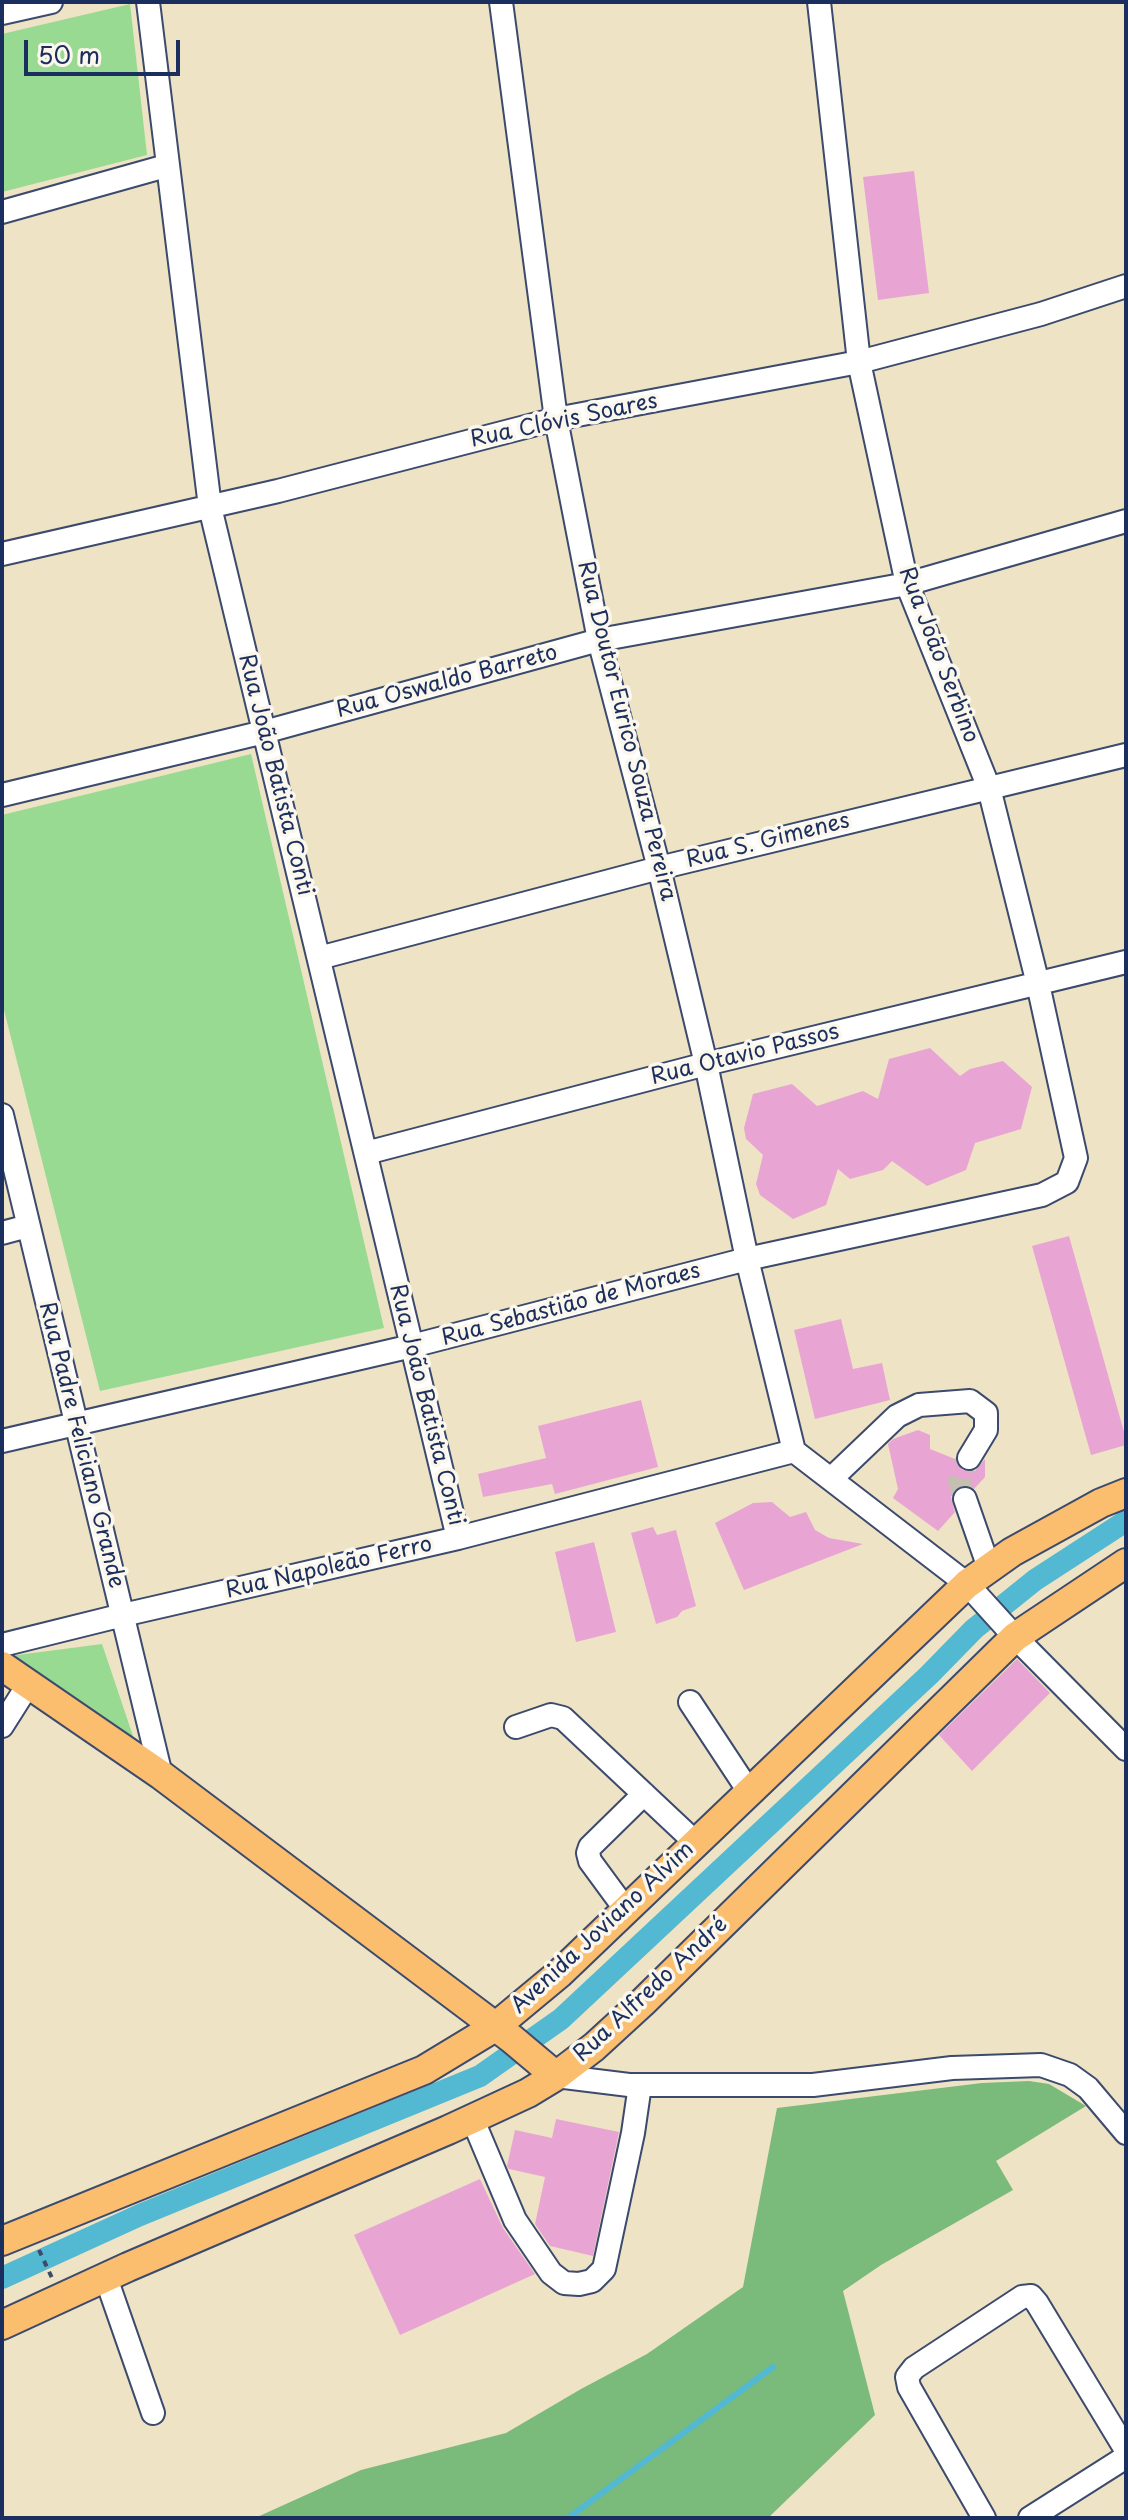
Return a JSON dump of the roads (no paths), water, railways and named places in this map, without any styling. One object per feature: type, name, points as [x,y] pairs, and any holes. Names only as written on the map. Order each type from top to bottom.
[{"type":"main road","name":"Avenida Joviano Alvim","points":[[2,2241],[424,2070],[454,2052],[503,2033],[528,1999],[560,1973],[696,1843],[1012,1552],[1101,1503],[1126,1493]]},
{"type":"main road","name":"Rua Alfredo André","points":[[2,2325],[528,2093],[549,2071],[594,2047],[642,2003],[1011,1633],[1126,1563]]},
{"type":"main road","points":[[2,1666],[161,1775],[464,2003],[549,2071]]},
{"type":"main road","points":[[464,2003],[507,2006],[528,1999]]},
{"type":"main road","points":[[454,2052],[466,2020],[464,2003]]},
{"type":"street","points":[[2,13],[51,2]]},
{"type":"street","name":"Rua João Batista Conti","points":[[148,2],[210,507],[458,1538]]},
{"type":"street","name":"Rua Doutor Eurico Souza Pereira","points":[[501,2],[556,419],[599,640],[659,868],[706,1064],[747,1259],[794,1451]]},
{"type":"street","name":"Rua João Serbino","points":[[819,2],[859,362],[907,584],[989,788],[1038,984],[1076,1158]]},
{"type":"street","points":[[2,212],[166,166]]},
{"type":"street","name":"Rua Clóvis Soares","points":[[2,554],[210,507],[556,419],[859,362],[1041,314],[1126,286]]},
{"type":"street","name":"Rua Oswaldo Barreto","points":[[2,795],[264,732],[599,640],[907,584],[1126,521]]},
{"type":"street","name":"Rua S. Gimenes","points":[[319,958],[659,868],[1126,755]]},
{"type":"street","name":"Rua Otavio Passos","points":[[366,1153],[706,1064],[1126,962]]},
{"type":"street","name":"Rua Padre Feliciano Grande","points":[[2,1115],[161,1775]]},
{"type":"street","name":"Rua Sebastião de Moraes","points":[[2,1441],[412,1346],[747,1259],[1042,1195],[1067,1182],[1076,1158]]},
{"type":"street","points":[[2,1233],[28,1226]]},
{"type":"street","points":[[831,1479],[897,1416],[919,1405],[970,1401],[986,1413],[986,1430],[969,1458]]},
{"type":"street","points":[[794,1451],[980,1584]]},
{"type":"street","name":"Rua Napoleão Ferro","points":[[2,1645],[458,1538],[794,1451]]},
{"type":"street","points":[[965,1499],[980,1584],[1011,1633],[1126,1749]]},
{"type":"street","points":[[2,1726],[28,1685]]},
{"type":"street","points":[[690,1702],[750,1793]]},
{"type":"street","points":[[516,1727],[551,1715],[563,1718],[696,1843]]},
{"type":"street","points":[[626,1910],[590,1861],[588,1853],[590,1847],[644,1794]]},
{"type":"street","points":[[549,2071],[640,2085],[813,2085],[952,2068],[1041,2065],[1070,2075],[1088,2088],[1126,2133]]},
{"type":"street","points":[[472,2118],[515,2220],[551,2273],[564,2283],[579,2284],[592,2281],[604,2269],[640,2085]]},
{"type":"street","points":[[106,2278],[153,2413]]},
{"type":"street","points":[[984,2518],[909,2387],[907,2377],[914,2368],[1022,2297],[1031,2296],[1037,2303],[1126,2450]]},
{"type":"street","points":[[1030,2518],[1126,2457]]},
{"type":"waterway","points":[[2,2278],[140,2215],[480,2076],[561,2019],[929,1675],[974,1629],[1035,1580],[1126,1521]]},
{"type":"waterway","points":[[568,2518],[773,2367]]},
{"type":"tunnel","points":[[965,1499],[959,1481],[962,1468],[969,1458]]}]
